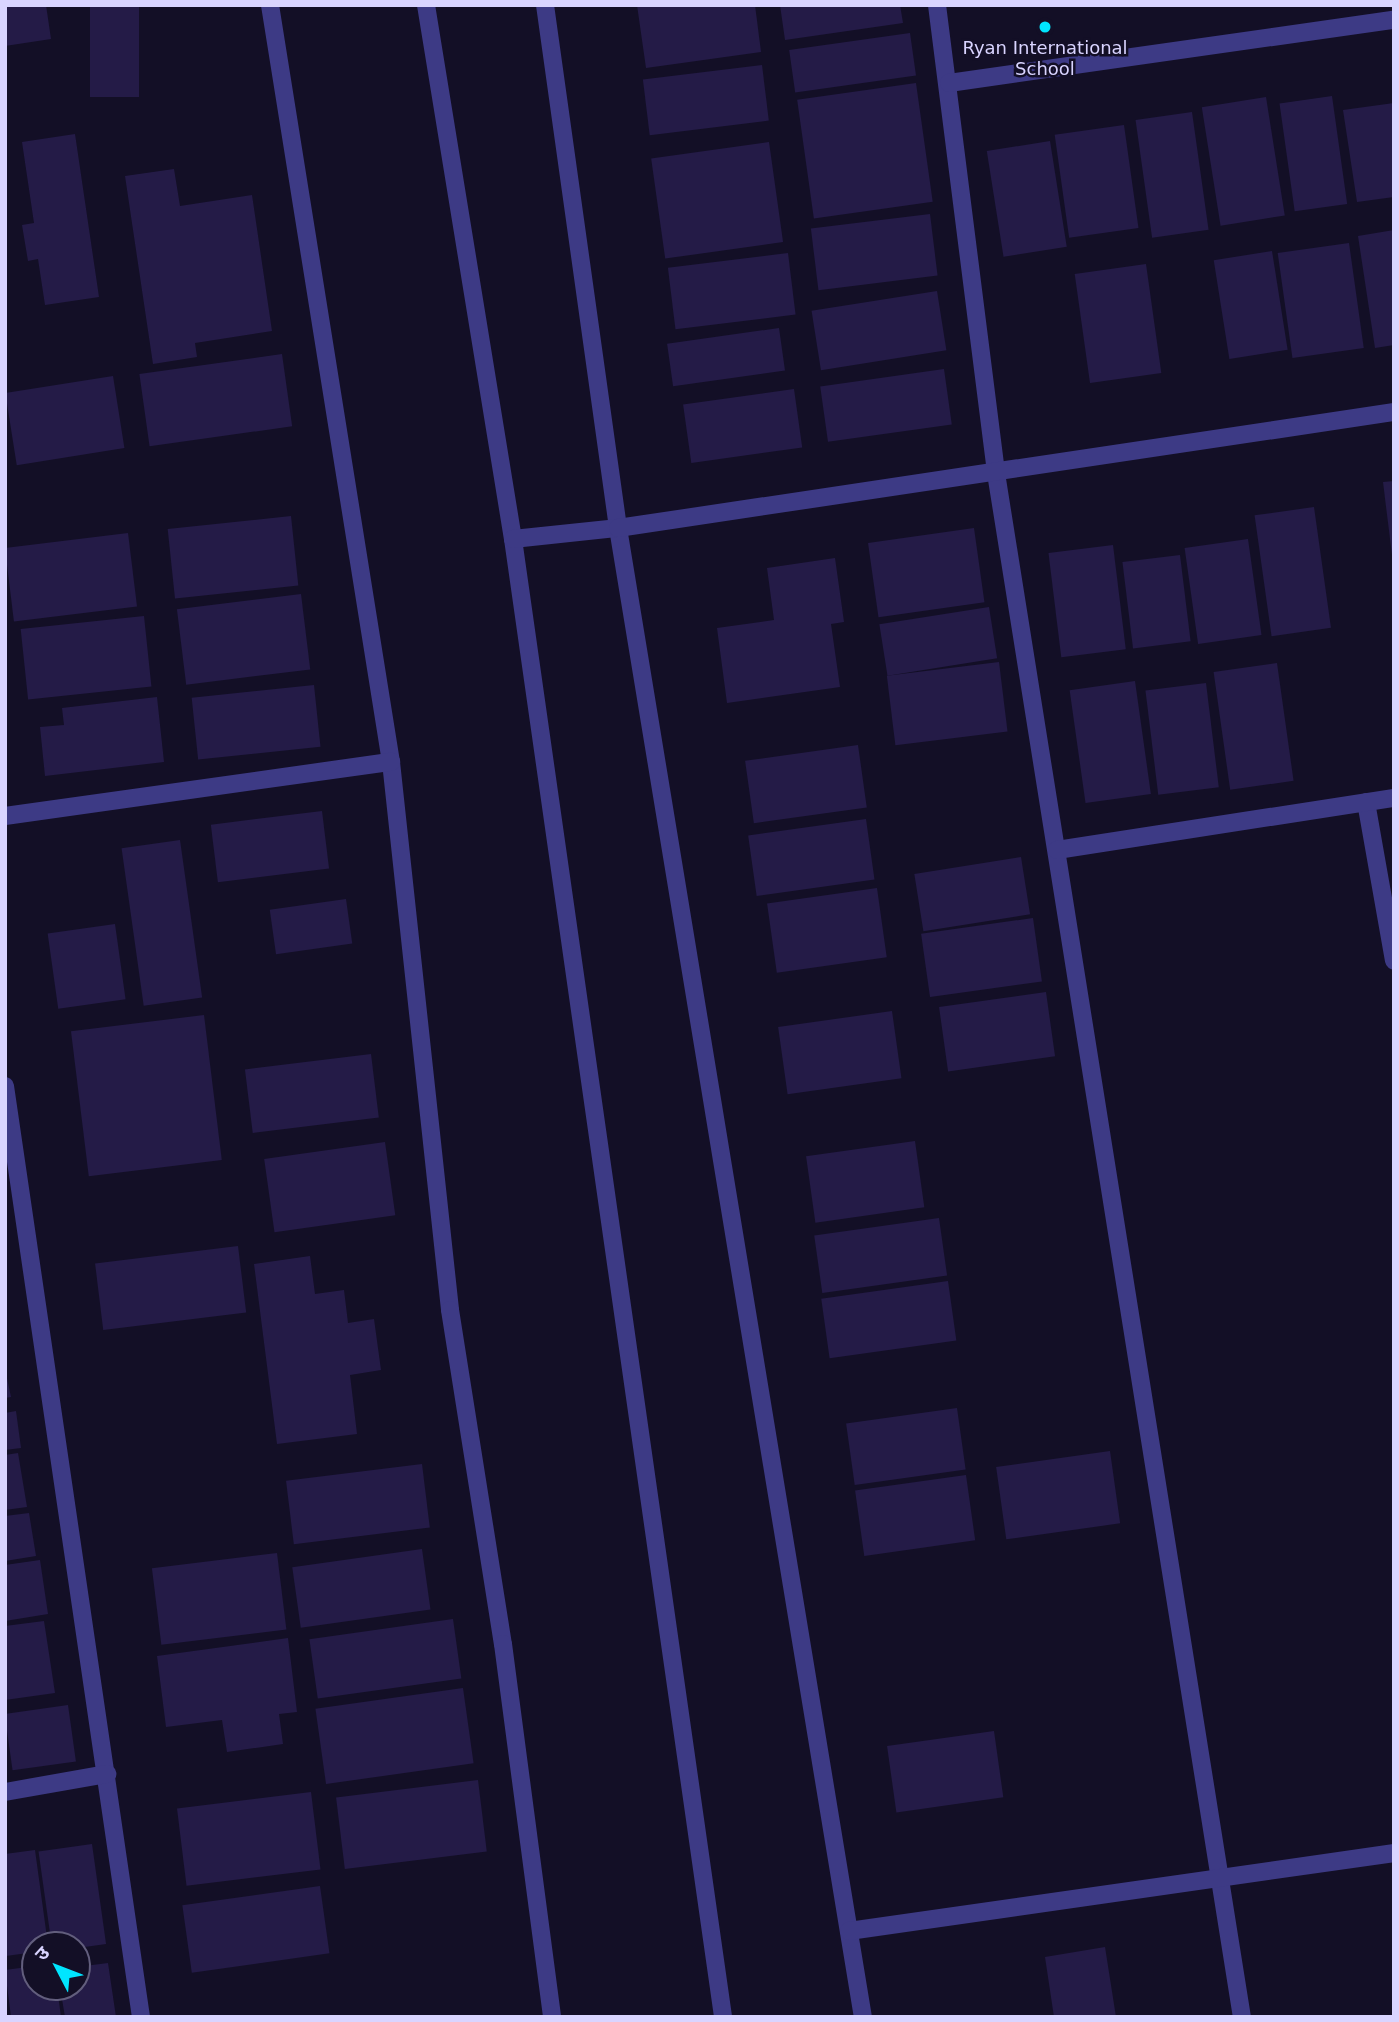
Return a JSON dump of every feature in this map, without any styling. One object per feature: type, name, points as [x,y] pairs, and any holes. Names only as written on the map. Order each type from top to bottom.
[{"type":"street","points":[[270,5],[391,762],[450,1310],[503,1644],[552,2017]]},
{"type":"street","points":[[426,5],[513,539],[723,2017]]},
{"type":"street","points":[[545,5],[618,528],[863,2017]]},
{"type":"street","points":[[937,5],[950,83],[996,472],[1242,2017]]},
{"type":"street","points":[[950,83],[1394,20]]},
{"type":"street","points":[[513,539],[618,528],[1394,412]]},
{"type":"street","points":[[5,816],[391,762]]},
{"type":"street","points":[[1057,850],[1394,798]]},
{"type":"street","points":[[1366,802],[1394,961]]},
{"type":"street","points":[[5,1086],[7,1115],[141,2017]]},
{"type":"street","points":[[5,1792],[107,1774]]},
{"type":"street","points":[[849,1931],[1394,1853]]},
{"type":"building","points":[[5,5],[46,5],[51,39],[5,46]]},
{"type":"building","points":[[90,5],[139,5],[139,97],[90,97]]},
{"type":"building","points":[[637,5],[755,5],[761,52],[646,68]]},
{"type":"building","points":[[780,5],[900,5],[903,23],[785,40]]},
{"type":"building","points":[[910,33],[916,76],[795,93],[789,50]]},
{"type":"building","points":[[762,65],[769,121],[650,135],[643,80]]},
{"type":"building","points":[[916,83],[933,202],[814,219],[797,100]]},
{"type":"building","points":[[1332,96],[1347,204],[1295,211],[1280,103]]},
{"type":"building","points":[[1266,97],[1285,216],[1221,226],[1202,107]]},
{"type":"building","points":[[1394,103],[1394,197],[1357,202],[1343,110]]},
{"type":"building","points":[[1192,112],[1209,230],[1152,238],[1136,120]]},
{"type":"building","points":[[1124,125],[1138,228],[1069,238],[1055,135]]},
{"type":"building","points":[[75,134],[99,297],[45,305],[38,259],[28,261],[22,225],[34,223],[22,142]]},
{"type":"building","points":[[1050,141],[1067,247],[1004,257],[987,151]]},
{"type":"building","points":[[769,142],[783,242],[665,259],[651,159]]},
{"type":"building","points":[[174,169],[180,206],[252,195],[272,331],[195,343],[197,357],[153,364],[125,176]]},
{"type":"building","points":[[930,214],[938,276],[818,290],[811,229]]},
{"type":"building","points":[[1394,230],[1394,345],[1375,348],[1358,236]]},
{"type":"building","points":[[1349,243],[1364,348],[1292,358],[1278,253]]},
{"type":"building","points":[[1272,251],[1288,350],[1229,359],[1214,260]]},
{"type":"building","points":[[788,253],[796,315],[675,329],[668,268]]},
{"type":"building","points":[[1146,264],[1161,373],[1090,383],[1075,274]]},
{"type":"building","points":[[937,291],[946,350],[821,370],[812,311]]},
{"type":"building","points":[[779,328],[785,371],[673,386],[667,344]]},
{"type":"building","points":[[282,354],[292,426],[150,446],[139,374]]},
{"type":"building","points":[[944,369],[952,424],[828,442],[820,386]]},
{"type":"building","points":[[113,376],[124,448],[17,465],[5,393]]},
{"type":"building","points":[[794,389],[802,447],[691,463],[683,405]]},
{"type":"building","points":[[1394,481],[1394,555],[1392,555],[1383,482]]},
{"type":"building","points":[[1314,507],[1331,628],[1272,636],[1255,515]]},
{"type":"building","points":[[291,516],[298,586],[175,599],[168,529]]},
{"type":"building","points":[[974,528],[984,602],[878,617],[868,543]]},
{"type":"building","points":[[128,533],[137,606],[14,622],[5,548]]},
{"type":"building","points":[[1248,539],[1261,635],[1198,644],[1185,548]]},
{"type":"building","points":[[1113,545],[1126,649],[1061,657],[1048,553]]},
{"type":"building","points":[[1180,555],[1191,641],[1133,648],[1122,562]]},
{"type":"building","points":[[835,558],[844,622],[831,624],[840,687],[727,703],[717,628],[774,620],[767,568]]},
{"type":"building","points":[[301,594],[310,669],[186,685],[177,609]]},
{"type":"building","points":[[989,607],[997,658],[888,676],[879,624]]},
{"type":"building","points":[[144,616],[151,687],[28,700],[21,629]]},
{"type":"building","points":[[999,662],[1008,731],[895,745],[887,676]]},
{"type":"building","points":[[1277,663],[1294,781],[1230,790],[1214,672]]},
{"type":"building","points":[[1135,681],[1151,794],[1086,803],[1070,690]]},
{"type":"building","points":[[1206,683],[1219,787],[1158,795],[1145,690]]},
{"type":"building","points":[[314,685],[320,747],[198,760],[192,698]]},
{"type":"building","points":[[157,697],[164,762],[45,776],[40,727],[64,725],[62,708]]},
{"type":"building","points":[[858,745],[867,807],[754,823],[745,761]]},
{"type":"building","points":[[322,811],[329,869],[218,882],[211,825]]},
{"type":"building","points":[[866,819],[874,879],[757,896],[748,836]]},
{"type":"building","points":[[180,840],[202,997],[144,1006],[122,848]]},
{"type":"building","points":[[1021,857],[1030,914],[923,931],[914,874]]},
{"type":"building","points":[[877,888],[887,957],[777,973],[767,903]]},
{"type":"building","points":[[346,899],[352,944],[276,954],[270,910]]},
{"type":"building","points":[[1033,918],[1042,981],[930,997],[921,934]]},
{"type":"building","points":[[115,924],[126,999],[58,1009],[48,933]]},
{"type":"building","points":[[1046,992],[1055,1056],[948,1071],[939,1007]]},
{"type":"building","points":[[892,1011],[901,1078],[788,1094],[778,1027]]},
{"type":"building","points":[[204,1015],[222,1160],[89,1176],[71,1031]]},
{"type":"building","points":[[371,1054],[379,1118],[253,1133],[245,1069]]},
{"type":"building","points":[[915,1141],[924,1207],[815,1223],[806,1156]]},
{"type":"building","points":[[385,1142],[395,1215],[274,1232],[264,1159]]},
{"type":"building","points":[[939,1218],[947,1275],[822,1293],[814,1236]]},
{"type":"building","points":[[238,1246],[246,1313],[103,1330],[95,1264]]},
{"type":"building","points":[[310,1256],[315,1294],[344,1290],[348,1323],[374,1319],[381,1370],[350,1375],[357,1434],[277,1444],[254,1264]]},
{"type":"building","points":[[948,1281],[956,1340],[830,1358],[821,1299]]},
{"type":"building","points":[[5,1369],[11,1397],[5,1398]]},
{"type":"building","points":[[957,1408],[966,1469],[855,1485],[846,1424]]},
{"type":"building","points":[[16,1411],[21,1448],[5,1450],[5,1413]]},
{"type":"building","points":[[1110,1451],[1120,1523],[1006,1539],[996,1467]]},
{"type":"building","points":[[18,1453],[27,1507],[5,1510],[5,1455]]},
{"type":"building","points":[[422,1464],[430,1528],[294,1544],[286,1481]]},
{"type":"building","points":[[966,1475],[975,1540],[864,1556],[855,1491]]},
{"type":"building","points":[[29,1513],[36,1556],[5,1561],[5,1516]]},
{"type":"building","points":[[422,1549],[430,1609],[301,1628],[292,1567]]},
{"type":"building","points":[[277,1553],[286,1629],[161,1645],[152,1568]]},
{"type":"building","points":[[40,1560],[48,1614],[5,1621],[5,1565]]},
{"type":"building","points":[[453,1619],[461,1678],[318,1699],[309,1639]]},
{"type":"building","points":[[44,1621],[55,1693],[5,1700],[5,1626]]},
{"type":"building","points":[[288,1638],[297,1712],[279,1714],[283,1744],[227,1752],[222,1720],[166,1727],[157,1656]]},
{"type":"building","points":[[463,1688],[474,1763],[326,1784],[315,1709]]},
{"type":"building","points":[[68,1705],[76,1761],[13,1770],[5,1714]]},
{"type":"building","points":[[994,1731],[1003,1797],[896,1812],[887,1746]]},
{"type":"building","points":[[478,1780],[487,1851],[345,1869],[336,1797]]},
{"type":"building","points":[[311,1792],[321,1869],[187,1886],[177,1808]]},
{"type":"building","points":[[92,1844],[106,1944],[91,1946],[91,1931],[50,1931],[39,1852]]},
{"type":"building","points":[[35,1850],[46,1931],[21,1931],[21,1954],[6,1956],[5,1854]]},
{"type":"building","points":[[320,1886],[329,1953],[192,1973],[182,1905]]},
{"type":"building","points":[[1105,1947],[1116,2017],[1054,2017],[1045,1957]]},
{"type":"building","points":[[108,1963],[116,2017],[65,2017],[62,2001],[91,2001],[91,1965]]},
{"type":"building","points":[[21,1968],[21,2001],[59,2001],[61,2017],[11,2017],[5,1970]]},
{"type":"place","name":"Ryan International School","points":[[1045,27]]}]
